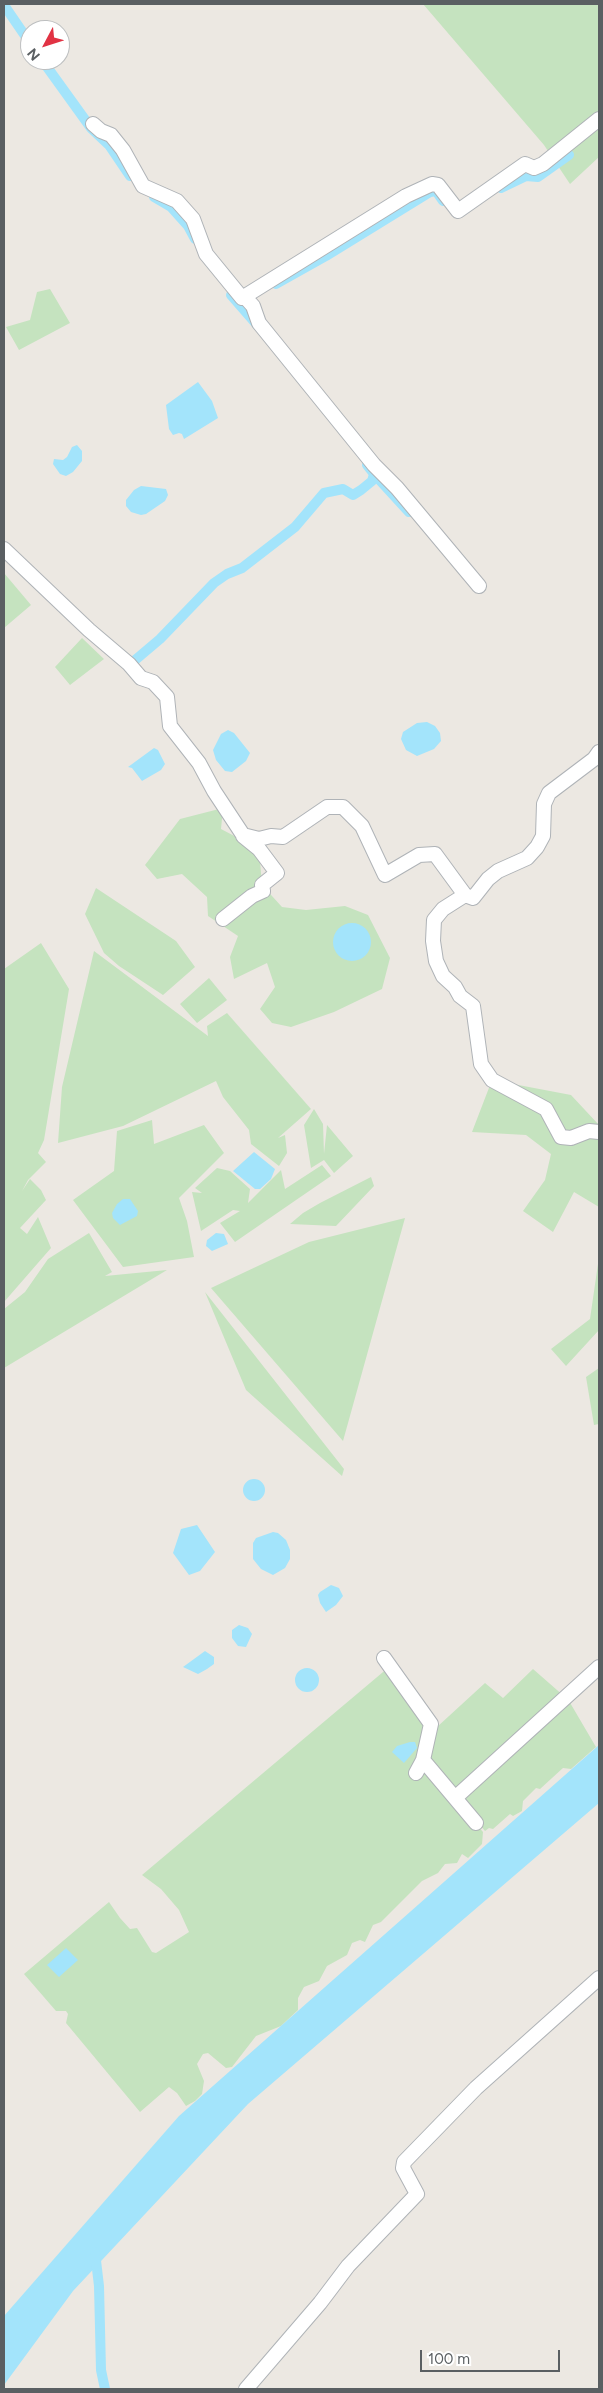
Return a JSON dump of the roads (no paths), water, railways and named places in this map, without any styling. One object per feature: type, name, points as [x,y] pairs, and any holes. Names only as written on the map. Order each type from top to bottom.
[{"type":"street","points":[[247,300],[406,196],[432,184],[438,184],[458,211],[526,164],[534,168],[543,164],[599,119]]},
{"type":"street","points":[[93,124],[101,131],[111,135],[143,186],[177,202],[193,219],[206,254],[242,298],[247,300],[259,323],[374,465],[397,488],[478,586]]},
{"type":"street","points":[[4,550],[89,630],[129,664],[141,678],[153,682],[167,697],[170,726],[199,763],[214,791],[243,835],[268,860],[277,873],[262,885],[263,891],[252,896],[222,919]]},
{"type":"street","points":[[243,835],[259,839],[271,836],[283,837],[327,807],[343,807],[362,826],[385,875],[419,855],[435,854],[465,895],[473,898],[493,875],[527,858],[543,836],[544,804],[549,793],[559,787],[599,752]]},
{"type":"street","points":[[465,895],[443,909],[434,920],[433,941],[436,960],[443,976],[455,987],[460,996],[473,1006],[481,1064],[492,1080],[546,1109],[561,1137],[571,1138],[590,1131],[599,1132]]},
{"type":"street","points":[[384,1658],[431,1724],[423,1760],[416,1772]]},
{"type":"street","points":[[455,1798],[599,1668]]},
{"type":"street","points":[[423,1760],[476,1823]]},
{"type":"street","points":[[246,2389],[320,2303],[348,2266],[417,2194],[403,2168],[404,2162],[476,2088],[599,1978]]},
{"type":"water","points":[[198,382],[212,401],[218,418],[184,439],[182,434],[173,435],[169,429],[166,405]]},
{"type":"water","points":[[77,445],[82,451],[82,461],[73,472],[66,476],[60,474],[53,464],[54,459],[63,460],[67,457],[72,447]]},
{"type":"water","points":[[141,486],[166,489],[168,495],[165,501],[146,514],[141,515],[131,512],[126,506],[126,500],[134,490]]},
{"type":"water","points":[[427,722],[435,726],[440,733],[441,741],[434,749],[417,756],[406,750],[401,739],[403,732],[417,723]]},
{"type":"water","points":[[228,730],[234,733],[250,753],[246,761],[232,772],[225,771],[216,760],[213,750],[221,734]]},
{"type":"water","points":[[154,748],[158,750],[165,764],[161,770],[142,781],[132,768],[128,767]]},
{"type":"water","points":[[352,923],[365,929],[371,942],[365,955],[352,961],[339,955],[333,942],[339,929]]},
{"type":"water","points":[[254,1152],[275,1169],[271,1179],[260,1189],[255,1189],[233,1171]]},
{"type":"water","points":[[123,1199],[130,1199],[138,1211],[137,1216],[120,1225],[113,1218],[112,1213],[117,1204]]},
{"type":"water","points":[[216,1233],[224,1234],[228,1244],[212,1251],[206,1246],[207,1240]]},
{"type":"water","points":[[254,1479],[262,1482],[265,1490],[262,1498],[254,1501],[246,1498],[243,1490],[246,1482]]},
{"type":"water","points":[[197,1525],[215,1552],[200,1571],[189,1575],[173,1553],[181,1529]]},
{"type":"water","points":[[273,1532],[278,1533],[286,1540],[290,1550],[290,1559],[285,1568],[273,1575],[261,1569],[253,1559],[253,1543],[256,1538]]},
{"type":"water","points":[[331,1585],[339,1588],[343,1596],[336,1605],[326,1612],[320,1603],[318,1595]]},
{"type":"water","points":[[239,1625],[248,1628],[252,1634],[246,1647],[238,1646],[232,1638],[232,1630]]},
{"type":"water","points":[[205,1651],[214,1657],[214,1664],[198,1674],[183,1667]]},
{"type":"water","points":[[307,1668],[315,1672],[319,1680],[315,1688],[307,1692],[299,1688],[295,1680],[299,1672]]},
{"type":"water","points":[[415,1742],[417,1748],[404,1763],[392,1752],[397,1746]]},
{"type":"water","points":[[599,1745],[599,1803],[248,2104],[73,2291],[4,2385],[4,2316],[179,2116]]},
{"type":"water","points":[[66,1948],[78,1960],[59,1977],[47,1965]]},
{"type":"waterway","points":[[4,5],[20,28]]},
{"type":"waterway","points":[[49,70],[91,128],[109,145],[130,176]]},
{"type":"waterway","points":[[501,188],[526,176],[538,177],[569,155]]},
{"type":"waterway","points":[[276,284],[326,256],[430,192],[436,191],[443,201]]},
{"type":"waterway","points":[[154,197],[171,207],[188,226],[195,239]]},
{"type":"waterway","points":[[231,295],[258,326]]},
{"type":"waterway","points":[[134,661],[160,639],[214,583],[227,574],[242,568],[295,527],[324,493],[343,489],[353,495],[372,481],[374,474],[367,465]]},
{"type":"waterway","points":[[376,476],[409,512]]},
{"type":"waterway","points":[[95,2252],[99,2286],[101,2370],[105,2389]]}]
